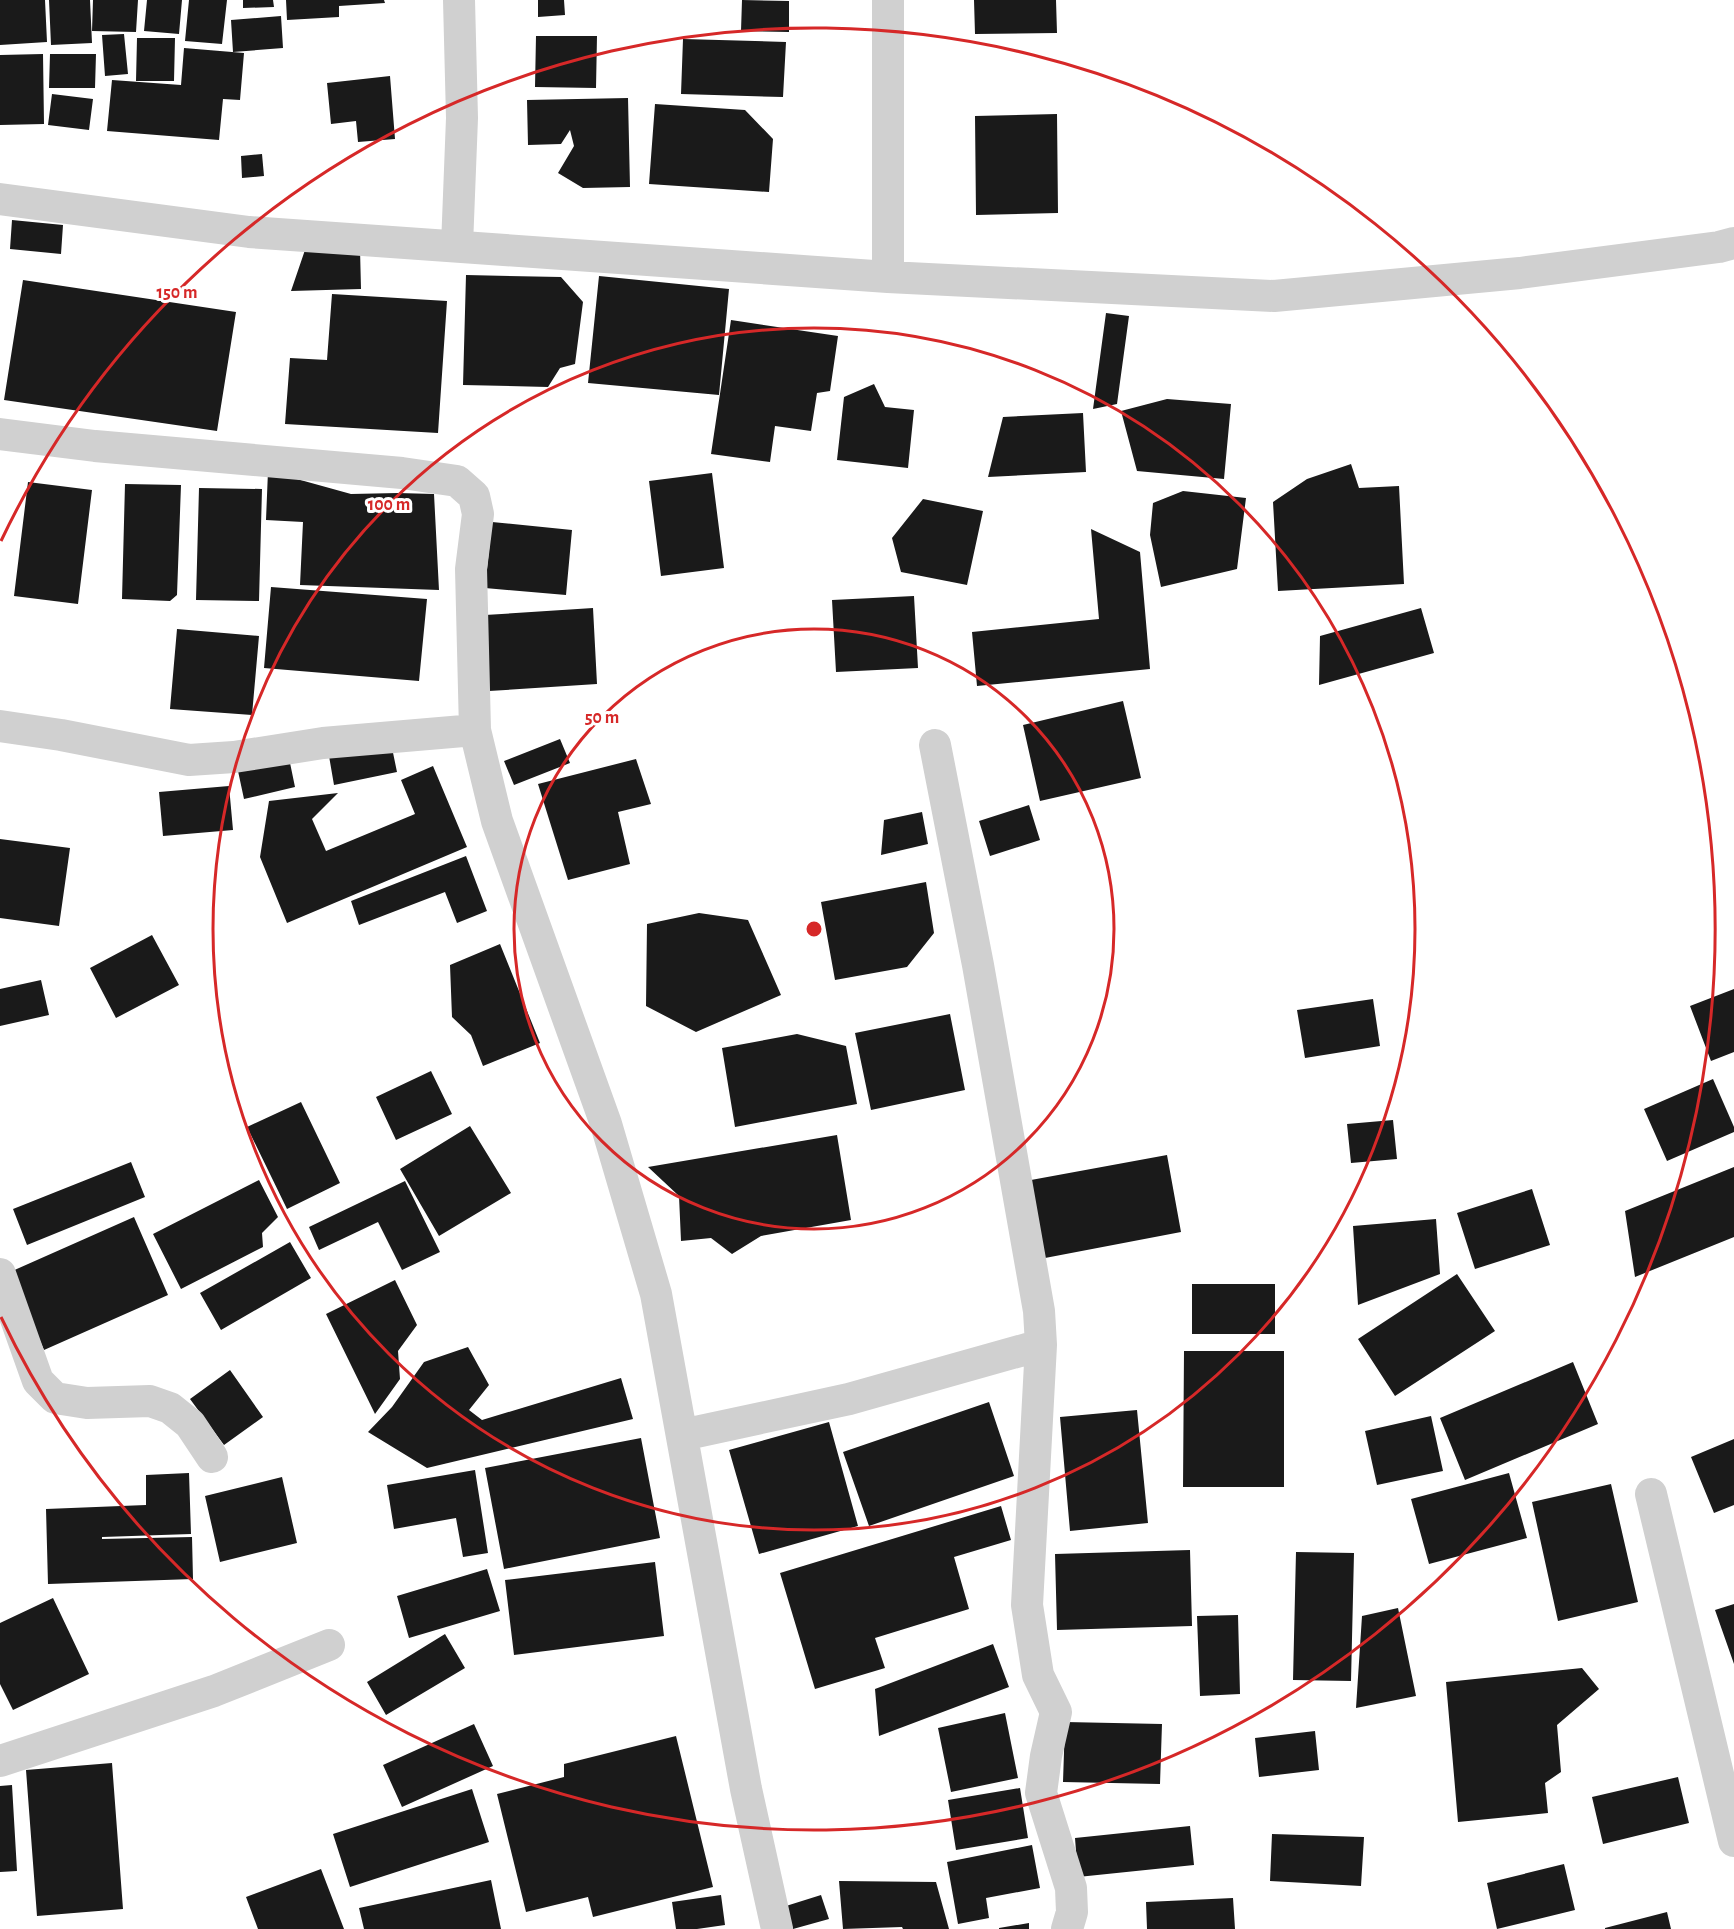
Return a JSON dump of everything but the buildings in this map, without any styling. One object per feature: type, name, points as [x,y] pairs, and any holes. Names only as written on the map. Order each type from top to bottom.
[{"type":"street","points":[[457,246],[462,118],[459,0]]},
{"type":"street","points":[[888,0],[888,276]]},
{"type":"street","points":[[0,199],[249,232],[888,276],[1274,296],[1521,273],[1707,249],[1734,243]]},
{"type":"street","points":[[0,434],[94,446],[402,473],[457,481],[474,496],[478,514],[471,569],[475,730],[497,821],[606,1124],[656,1294],[746,1789],[777,1929]]},
{"type":"street","points":[[0,726],[61,735],[189,760],[234,757],[323,743],[475,730]]},
{"type":"street","points":[[935,745],[1039,1311],[1041,1345],[1027,1605],[1038,1675],[1056,1712],[1046,1756],[1041,1793],[1071,1888],[1072,1912],[1067,1929]]},
{"type":"street","points":[[0,1274],[38,1381],[55,1398],[87,1402],[150,1401],[170,1408],[190,1424],[212,1457]]},
{"type":"street","points":[[682,1435],[849,1399],[1041,1345]]},
{"type":"street","points":[[1651,1494],[1734,1841]]},
{"type":"street","points":[[0,1761],[214,1691],[329,1645]]}]
